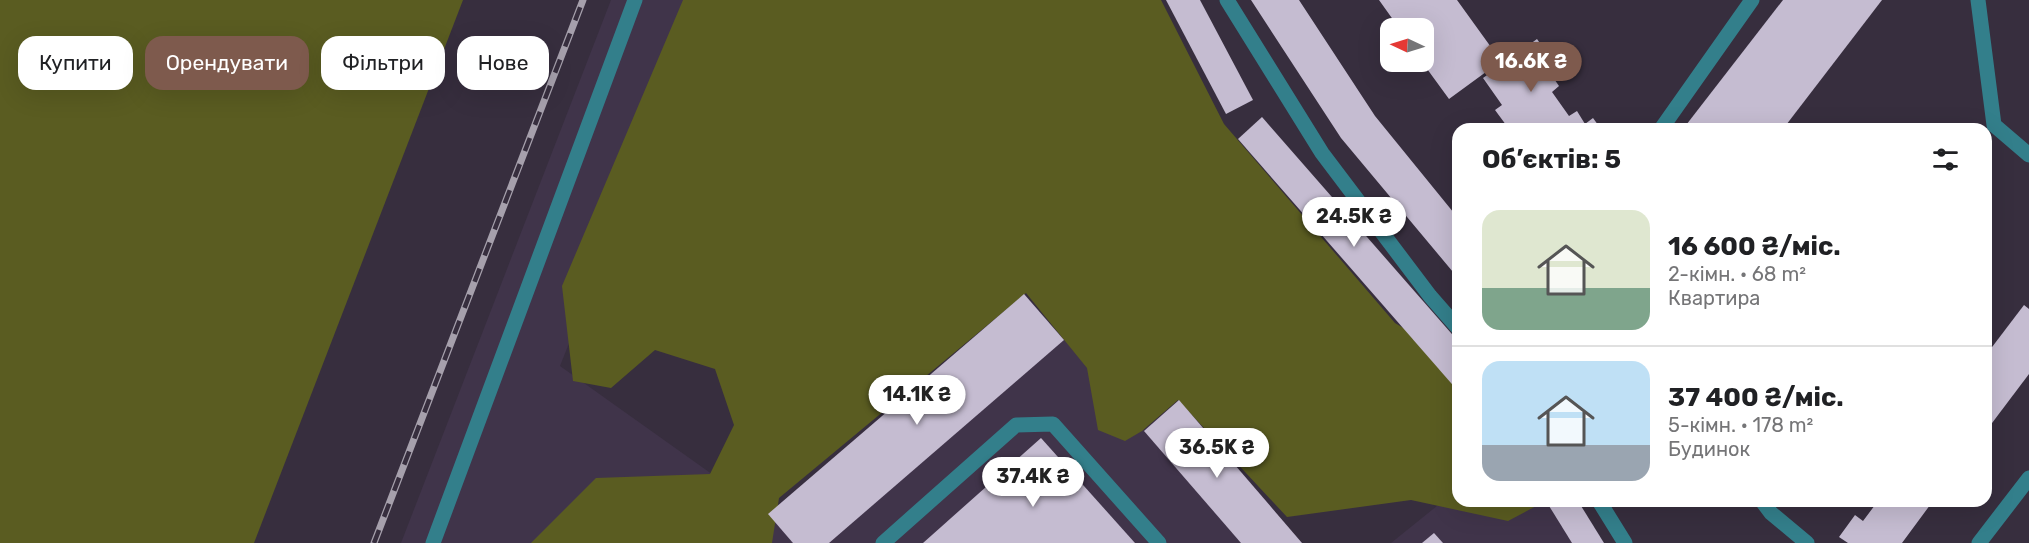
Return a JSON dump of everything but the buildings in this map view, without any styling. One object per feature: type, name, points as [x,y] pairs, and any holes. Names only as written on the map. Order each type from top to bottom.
[{"type":"lane","points":[[433,543],[635,0]]},
{"type":"lane","points":[[1227,0],[1322,153],[1430,296],[1452,321]]},
{"type":"lane","points":[[1665,123],[1752,0]]},
{"type":"lane","points":[[1978,0],[1994,125],[2029,155]]},
{"type":"lane","points":[[883,543],[1016,425],[1053,424],[1159,543]]},
{"type":"lane","points":[[1980,543],[2029,478]]},
{"type":"lane","points":[[1603,507],[1625,543]]},
{"type":"lane","points":[[1766,507],[1807,543]]},
{"type":"shaded area","points":[[0,0],[463,0],[445,47],[445,36],[321,36],[321,90],[428,90],[254,543],[0,543]]},
{"type":"shaded area","points":[[611,0],[705,0],[560,366],[768,514],[1024,294],[1144,430],[1179,400],[1302,543],[401,543]]},
{"type":"shaded area","points":[[683,0],[1161,0],[1224,124],[1395,323],[1445,353],[1452,362],[1452,507],[1534,507],[1508,521],[1411,500],[1287,517],[1178,400],[1142,431],[1125,441],[1098,430],[1087,368],[1026,293],[779,498],[772,543],[531,543],[596,478],[710,474],[734,425],[715,369],[655,350],[611,388],[573,381],[562,286]]},
{"type":"shaded area","points":[[1452,494],[1452,507],[1550,507],[1572,543],[1391,543]]},
{"type":"railway","points":[[374,543],[583,0]]}]
